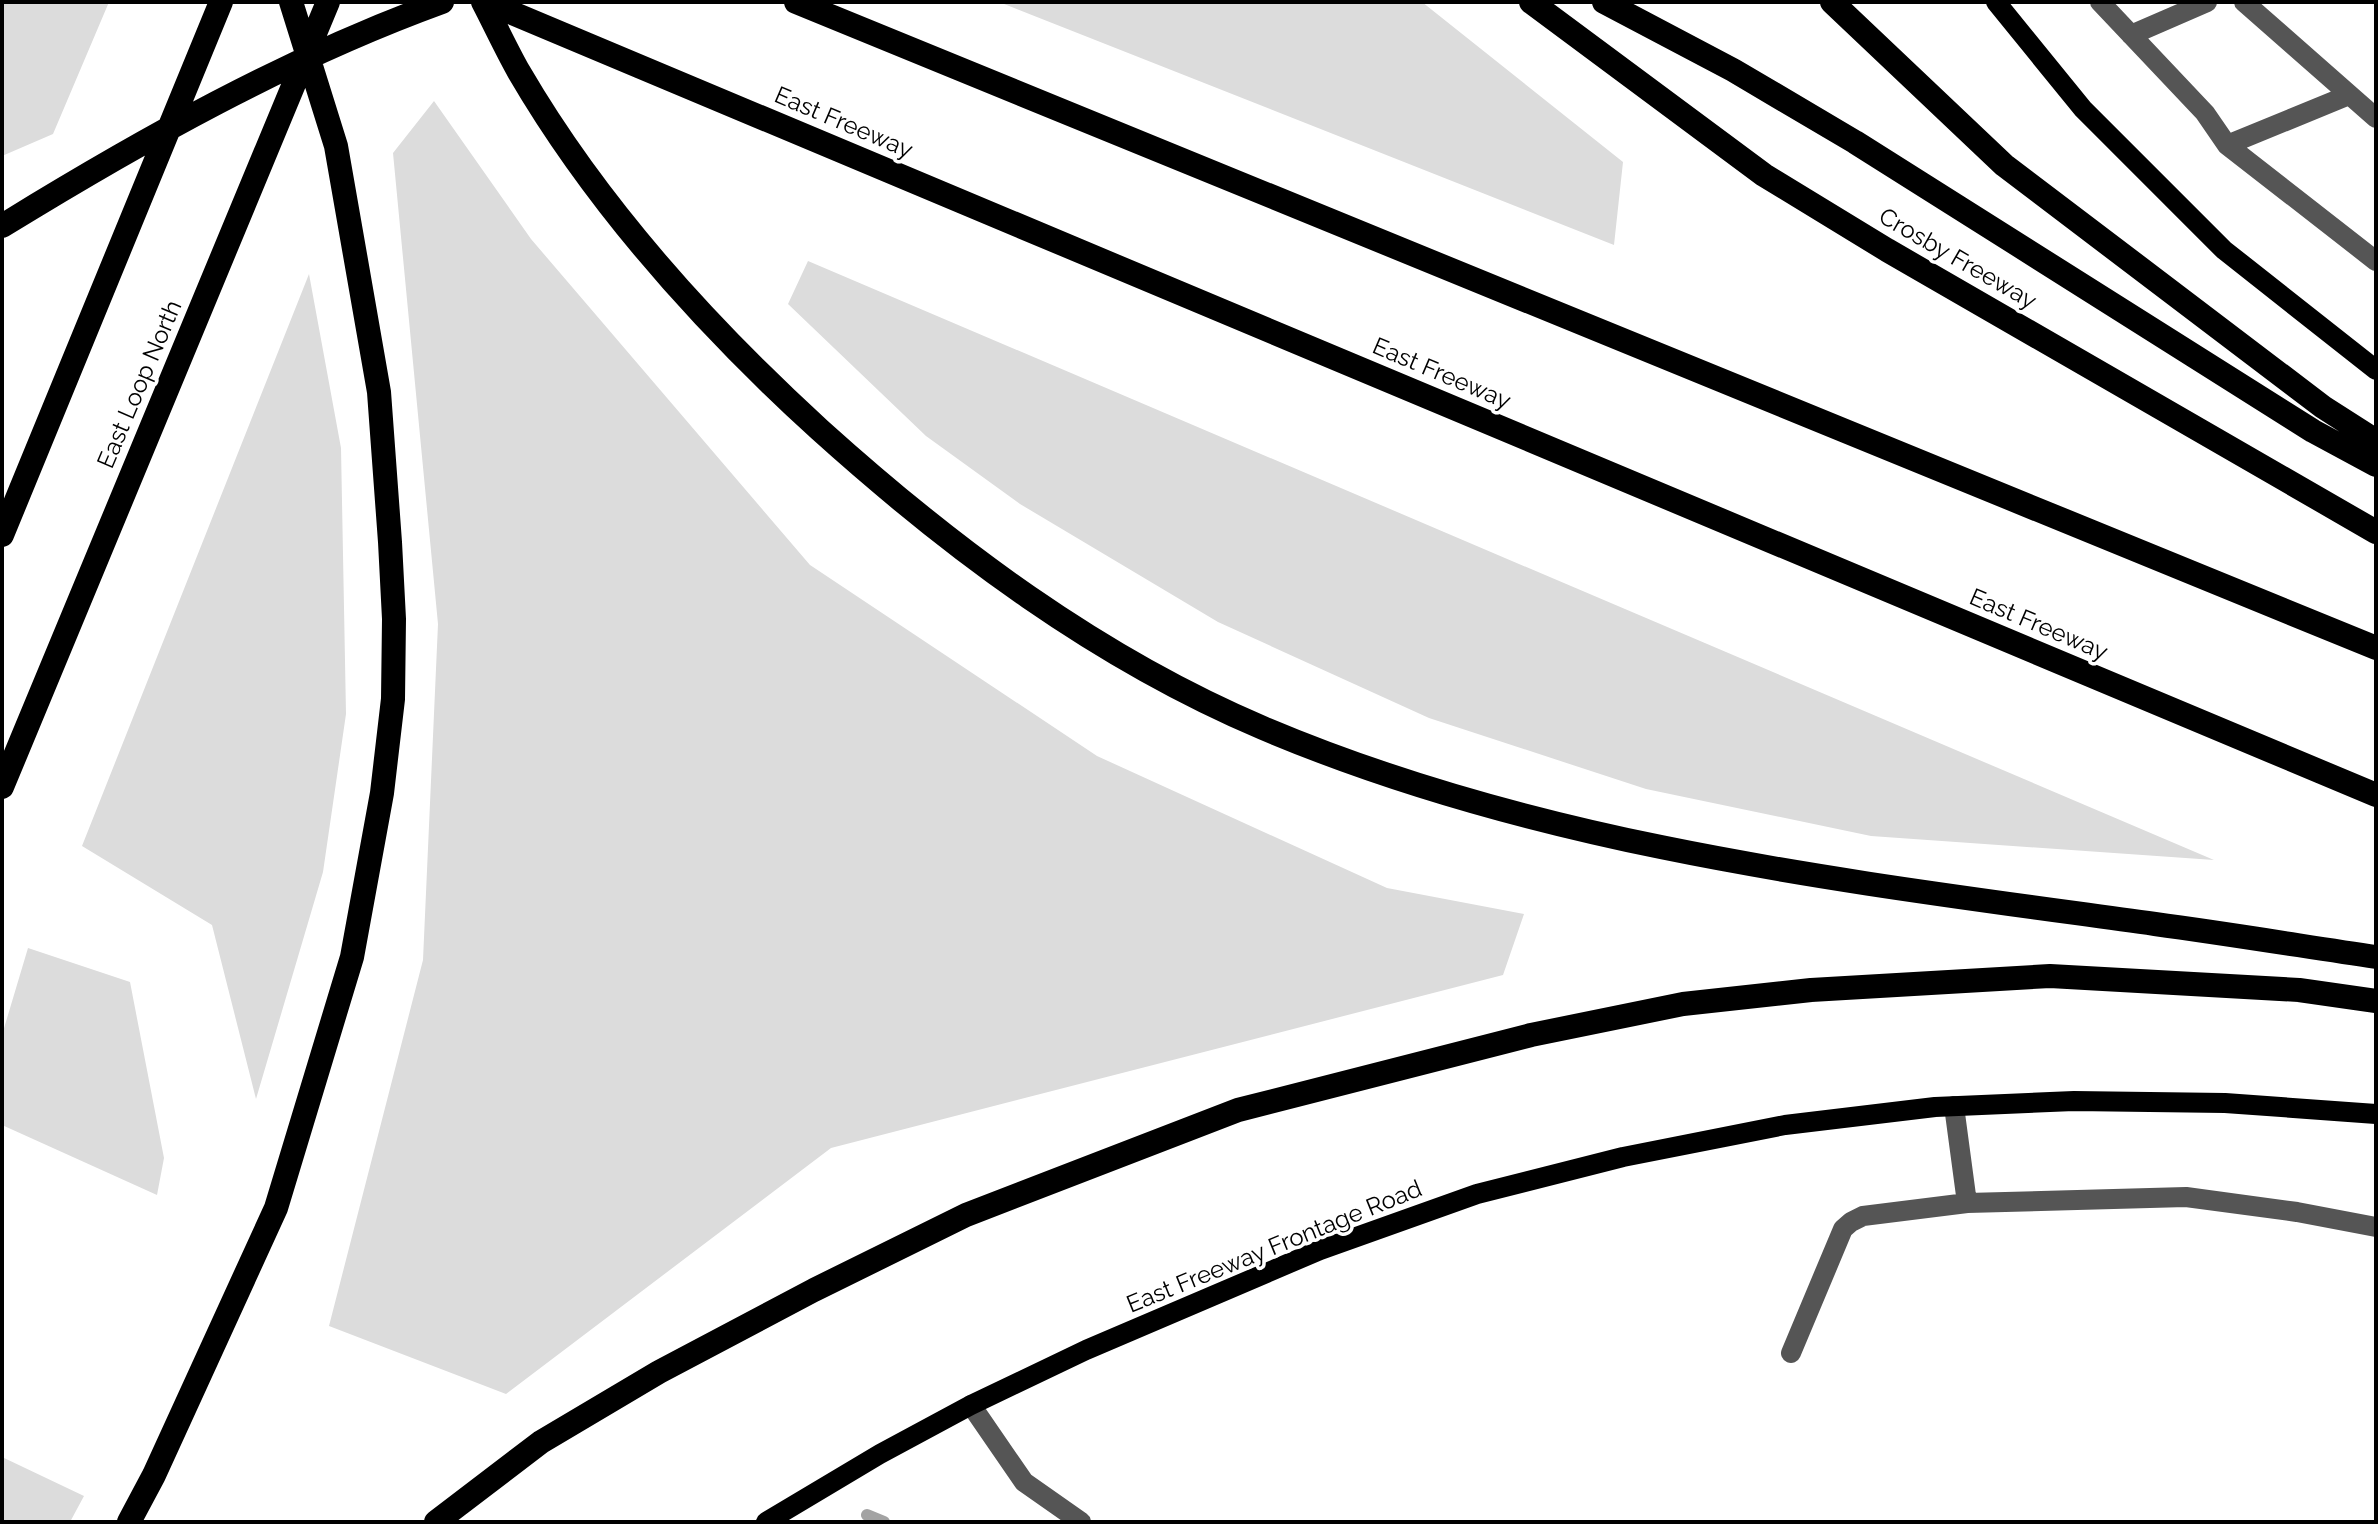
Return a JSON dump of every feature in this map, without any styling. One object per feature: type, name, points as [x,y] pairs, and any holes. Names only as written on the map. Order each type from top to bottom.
[{"type":"highway","points":[[2,535],[221,2]]},
{"type":"highway","points":[[129,1522],[154,1475],[276,1208],[352,957],[382,793],[393,699],[394,619],[379,392],[336,146],[291,2]]},
{"type":"highway","name":"East Loop North","points":[[2,787],[328,2]]},
{"type":"highway","points":[[2,226],[98,167],[286,68],[380,25],[442,2]]},
{"type":"highway","points":[[796,2],[2376,648]]},
{"type":"highway","name":"Crosby Freeway","points":[[1531,2],[1764,175],[1887,250],[2376,532]]},
{"type":"highway","points":[[1604,2],[1733,70],[1841,134],[2313,431],[2376,465]]},
{"type":"highway","points":[[1832,2],[2004,165],[2323,407],[2376,441]]},
{"type":"highway","points":[[489,3],[518,70],[559,134],[640,243],[786,399],[871,475],[974,558],[1037,603],[1111,651],[1260,727],[1368,767],[1527,816],[1677,851],[1784,871],[2376,957]]},
{"type":"highway","name":"East Freeway","points":[[489,3],[2376,795]]},
{"type":"highway","points":[[436,1522],[541,1442],[659,1372],[814,1290],[966,1215],[1238,1110],[1546,1032],[1683,1004],[1811,990],[2050,976],[2299,990],[2376,1001]]},
{"type":"main road","points":[[1996,2],[2083,109],[2224,250],[2376,370]]},
{"type":"main road","name":"East Freeway Frontage Road","points":[[766,1522],[880,1454],[971,1405],[1086,1350],[1320,1250],[1477,1194],[1623,1157],[1785,1125],[1954,1106],[2074,1101],[2225,1103],[2376,1114]]},
{"type":"lane","points":[[2100,2],[2205,113],[2227,145],[2376,261]]},
{"type":"lane","points":[[2131,35],[2207,2]]},
{"type":"lane","points":[[2244,2],[2376,118]]},
{"type":"lane","points":[[2227,145],[2349,95]]},
{"type":"lane","points":[[1954,1106],[1967,1203]]},
{"type":"lane","points":[[1791,1353],[1843,1229],[1863,1216],[1967,1203],[2186,1197],[2297,1212],[2376,1227]]},
{"type":"lane","points":[[971,1405],[1024,1482],[1081,1522]]},
{"type":"shaded area","points":[[2,2],[109,2],[53,134],[2,156]]},
{"type":"shaded area","points":[[999,2],[1422,2],[1623,162],[1614,245]]},
{"type":"shaded area","points":[[434,101],[531,239],[810,565],[1097,756],[1387,888],[1524,914],[1503,975],[831,1148],[506,1394],[329,1326],[423,960],[438,624],[393,153]]},
{"type":"shaded area","points":[[808,261],[2214,860],[1871,836],[1646,789],[1429,718],[1218,622],[1020,504],[926,436],[788,304]]},
{"type":"shaded area","points":[[309,274],[341,448],[346,714],[323,872],[256,1099],[212,925],[82,846]]},
{"type":"shaded area","points":[[28,948],[130,982],[164,1158],[157,1195],[2,1125],[2,1035]]},
{"type":"shaded area","points":[[2,1457],[84,1496],[70,1522],[2,1522]]},
{"type":"waterway","points":[[867,1515],[884,1522]]}]
